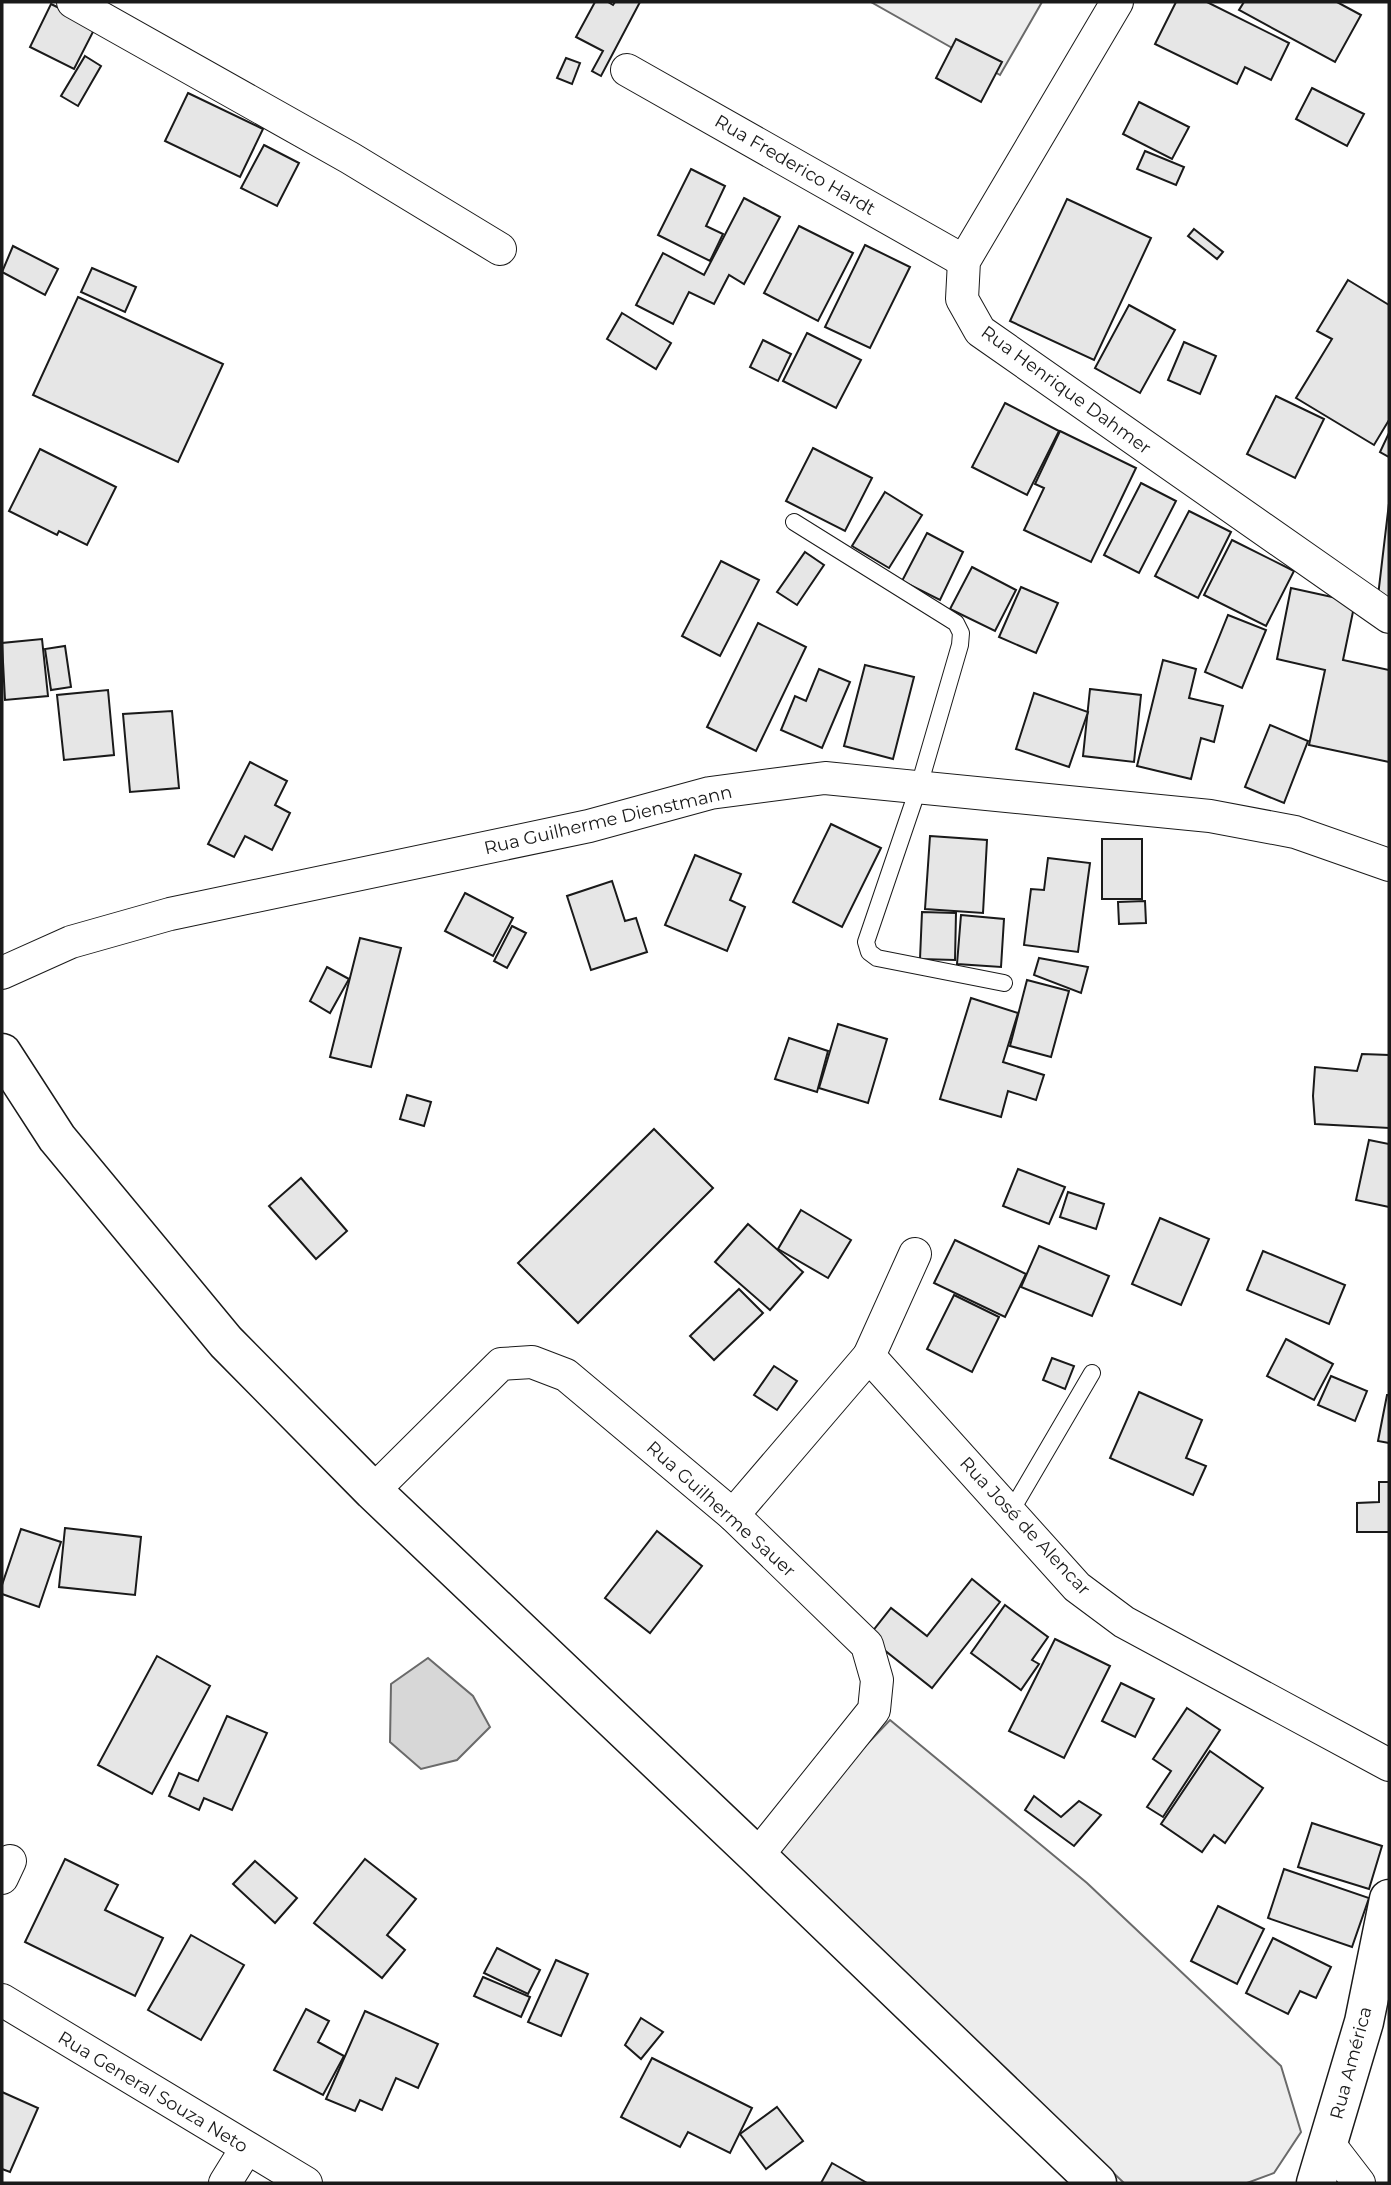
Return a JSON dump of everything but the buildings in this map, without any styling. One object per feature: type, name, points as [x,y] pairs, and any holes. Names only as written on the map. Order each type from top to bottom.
[{"type":"main road","points":[[2,1054],[57,1138],[218,1332],[373,1491],[1097,2183]]},
{"type":"main road","name":"Rua América","points":[[1315,2183],[1364,2022],[1389,1899]]},
{"type":"main road","name":"Rua América","points":[[1293,2183],[1329,2144]]},
{"type":"street","points":[[74,2],[350,158],[500,249]]},
{"type":"street","name":"Rua Henrique Dahmer","points":[[1117,2],[964,261],[962,299],[980,331],[1389,617]]},
{"type":"street","name":"Rua Frederico Hardt","points":[[627,70],[964,261]]},
{"type":"street","name":"Rua Guilherme Dienstmann","points":[[2,973],[71,942],[170,914],[589,826],[710,793],[825,778],[1210,816],[1295,832],[1389,865]]},
{"type":"street","points":[[733,1516],[869,1356],[915,1254]]},
{"type":"street","name":"Rua José de Alencar","points":[[869,1356],[1077,1587],[1124,1622],[1389,1765]]},
{"type":"street","name":"Rua Guilherme Sauer","points":[[373,1491],[501,1364],[532,1362],[566,1375],[733,1516],[867,1645],[877,1680],[874,1710],[757,1856]]},
{"type":"street","name":"Rua General Souza Neto","points":[[2,2000],[306,2183]]},
{"type":"street","points":[[1329,2144],[1359,2183]]},
{"type":"street","points":[[225,2183],[246,2149]]},
{"type":"lane","points":[[794,522],[956,623],[961,633],[960,645],[919,786],[866,942],[869,952],[877,958],[1004,982]]},
{"type":"lane","points":[[1010,1513],[1092,1373]]},
{"type":"shaded area","points":[[871,2],[1042,2],[1000,75]]},
{"type":"shaded area","points":[[428,1658],[473,1696],[490,1727],[457,1760],[421,1769],[390,1742],[391,1684]]},
{"type":"shaded area","points":[[890,1720],[1087,1883],[1281,2066],[1301,2132],[1274,2173],[1247,2183],[1124,2183],[769,1847]]}]
